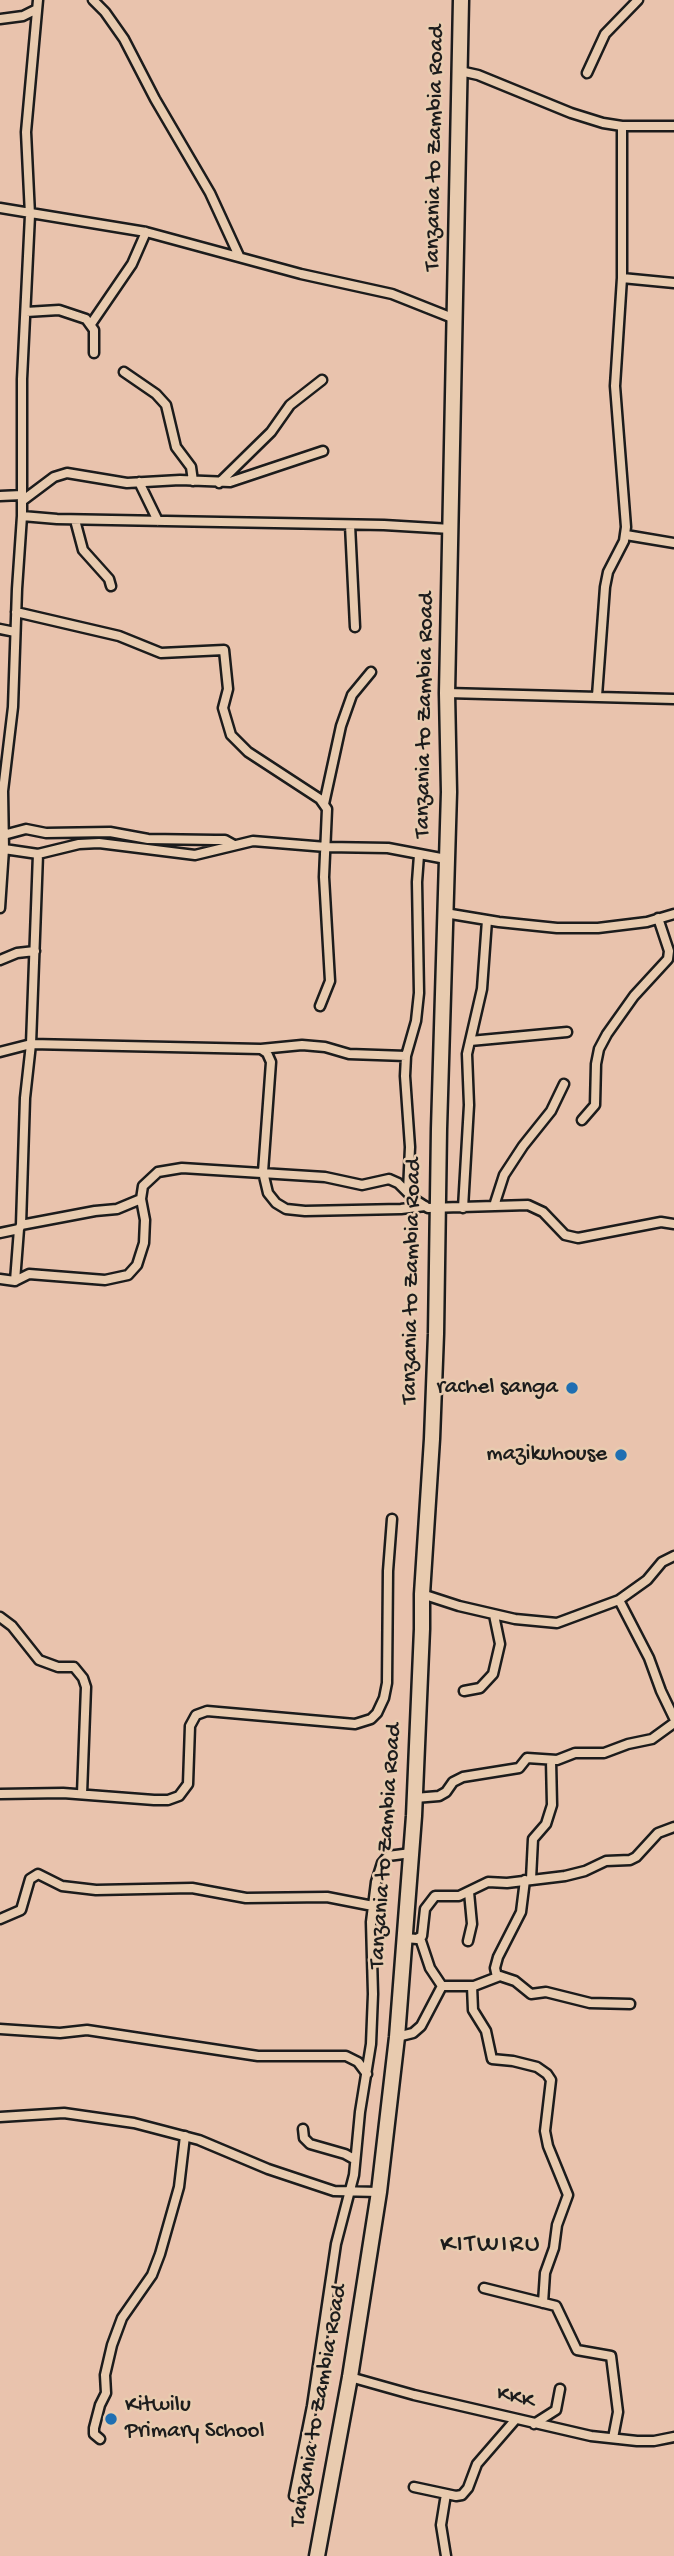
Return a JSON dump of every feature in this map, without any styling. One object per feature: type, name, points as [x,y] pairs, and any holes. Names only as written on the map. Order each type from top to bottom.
[{"type":"highway","name":"Tanzania to Zambia Road","points":[[317,2556],[350,2377],[379,2192],[397,2037],[415,1798],[422,1594],[432,1440],[431,1207],[449,792],[447,693],[461,0]]},
{"type":"street","points":[[93,0],[124,39],[155,99],[210,193],[239,256]]},
{"type":"street","points":[[587,73],[605,34],[638,0]]},
{"type":"street","points":[[0,19],[23,16],[38,5]]},
{"type":"street","points":[[0,908],[4,849],[1,836],[1,790],[13,707],[23,516],[22,379],[30,215],[26,132],[38,5]]},
{"type":"street","points":[[460,71],[521,91],[571,113],[622,126],[674,126]]},
{"type":"street","points":[[597,696],[605,587],[608,572],[622,547],[625,535],[615,386],[621,278],[622,126]]},
{"type":"street","points":[[0,208],[146,232],[301,274],[392,294],[456,320]]},
{"type":"street","points":[[91,324],[132,264],[146,232]]},
{"type":"street","points":[[621,278],[674,283]]},
{"type":"street","points":[[26,312],[58,310],[86,319],[94,330],[94,353]]},
{"type":"street","points":[[124,372],[156,394],[166,405],[176,447],[191,467],[193,481]]},
{"type":"street","points":[[219,483],[271,432],[290,405],[322,380]]},
{"type":"street","points":[[0,496],[22,498],[54,477],[66,473],[127,483],[180,480],[219,483],[242,479],[323,451]]},
{"type":"street","points":[[139,482],[158,521]]},
{"type":"street","points":[[23,516],[75,520],[418,526],[451,529]]},
{"type":"street","points":[[75,520],[83,550],[111,586]]},
{"type":"street","points":[[351,525],[355,627]]},
{"type":"street","points":[[625,535],[674,543]]},
{"type":"street","points":[[16,612],[119,636],[161,653],[223,649],[226,653],[228,689],[223,708],[234,738],[247,752],[324,804],[327,809],[324,877],[330,981],[320,1006]]},
{"type":"street","points":[[0,629],[15,632]]},
{"type":"street","points":[[324,804],[344,717],[352,695],[371,672]]},
{"type":"street","points":[[447,693],[674,699]]},
{"type":"street","points":[[1,836],[26,829],[46,834],[110,832],[148,839],[215,839],[234,845]]},
{"type":"street","points":[[4,849],[38,854],[72,845],[99,843],[195,855],[253,841],[326,847],[388,848],[446,859]]},
{"type":"street","points":[[15,1281],[20,1227],[24,1098],[31,1044],[38,854]]},
{"type":"street","points":[[408,1192],[410,1147],[406,1056],[416,1021],[419,993],[419,855]]},
{"type":"street","points":[[445,913],[557,928],[598,928],[674,914]]},
{"type":"street","points":[[582,1121],[595,1105],[599,1049],[634,996],[668,959],[669,951],[659,918]]},
{"type":"street","points":[[463,1208],[469,1105],[467,1054],[482,989],[487,920]]},
{"type":"street","points":[[0,960],[17,953],[35,951]]},
{"type":"street","points":[[470,1041],[567,1032]]},
{"type":"street","points":[[0,1052],[31,1044],[261,1049],[302,1045],[325,1047],[349,1054],[406,1056]]},
{"type":"street","points":[[261,1049],[267,1053],[271,1062],[263,1172],[268,1194],[286,1209],[305,1211],[532,1207],[543,1212],[565,1235],[578,1238],[661,1222],[674,1224]]},
{"type":"street","points":[[494,1206],[504,1175],[551,1111],[564,1084]]},
{"type":"street","points":[[0,1279],[15,1281],[29,1274],[100,1280],[128,1275],[138,1265],[144,1243],[145,1220],[141,1199],[143,1185],[162,1170],[202,1168],[263,1172],[325,1177],[362,1185],[389,1179],[396,1181],[431,1207]]},
{"type":"street","points":[[0,1233],[95,1210],[117,1209],[141,1199]]},
{"type":"street","points":[[0,1794],[82,1794],[168,1800],[179,1796],[188,1784],[190,1726],[194,1716],[202,1712],[355,1724],[374,1717],[384,1698],[387,1684],[388,1571],[392,1519]]},
{"type":"street","points":[[422,1594],[494,1615],[531,1622],[557,1623],[620,1600],[647,1580],[662,1562],[674,1556]]},
{"type":"street","points":[[415,1798],[439,1796],[446,1792],[453,1782],[463,1777],[519,1769],[527,1758],[551,1760],[575,1753],[604,1754],[660,1735],[674,1720],[649,1658],[620,1600]]},
{"type":"street","points":[[464,1691],[480,1688],[493,1674],[500,1644],[494,1615]]},
{"type":"street","points":[[0,1617],[12,1626],[39,1660],[58,1667],[74,1667],[83,1678],[86,1688],[82,1794]]},
{"type":"street","points":[[497,1977],[495,1968],[498,1957],[522,1912],[533,1839],[546,1824],[552,1805],[551,1760]]},
{"type":"street","points":[[420,1938],[423,1934],[425,1909],[431,1899],[438,1896],[459,1896],[488,1882],[507,1883],[574,1875],[607,1861],[633,1859],[659,1833],[674,1827]]},
{"type":"street","points":[[294,2496],[312,2406],[335,2244],[354,2175],[367,2074],[373,1994],[371,1942],[376,1882],[384,1861],[394,1854],[411,1853]]},
{"type":"street","points":[[0,1919],[21,1910],[29,1882],[38,1874],[62,1886],[96,1890],[192,1888],[246,1898],[327,1897],[373,1906]]},
{"type":"street","points":[[468,1941],[472,1915],[469,1892]]},
{"type":"street","points":[[405,1938],[420,1938]]},
{"type":"street","points":[[420,1938],[430,1968],[442,1986]]},
{"type":"street","points":[[442,1986],[472,1986],[497,1977],[510,1979],[531,1994],[546,1992],[604,2005],[630,2004]]},
{"type":"street","points":[[397,2037],[406,2036],[421,2026],[442,1986]]},
{"type":"street","points":[[472,1986],[473,2010],[486,2031],[492,2059],[537,2067],[551,2080],[545,2131],[548,2146],[568,2195],[545,2273],[543,2303]]},
{"type":"street","points":[[0,2029],[60,2034],[86,2030],[258,2056],[346,2056],[358,2062],[367,2074]]},
{"type":"street","points":[[0,2117],[82,2114],[158,2127],[334,2191],[379,2192]]},
{"type":"street","points":[[303,2129],[304,2138],[310,2144],[345,2154],[354,2160]]},
{"type":"street","points":[[100,2439],[94,2434],[94,2428],[106,2393],[105,2375],[112,2345],[122,2318],[152,2275],[159,2259],[179,2187],[185,2136]]},
{"type":"street","points":[[484,2288],[558,2308],[577,2350],[609,2355],[612,2358],[618,2412],[613,2438]]},
{"type":"street","name":"KKK","points":[[350,2377],[534,2424],[613,2438],[654,2441],[674,2437]]},
{"type":"street","points":[[534,2424],[556,2410],[560,2389]]},
{"type":"street","points":[[414,2487],[460,2496],[466,2492],[477,2464],[516,2419]]},
{"type":"street","points":[[446,2494],[441,2525],[446,2556]]},
{"type":"place","name":"rachel sanga","points":[[572,1388]]},
{"type":"place","name":"mazikuhouse","points":[[621,1455]]},
{"type":"place","name":"Kitwilu Primary School","points":[[111,2419]]},
{"type":"district","name":"KITWIRU","points":[[491,2246]]}]
